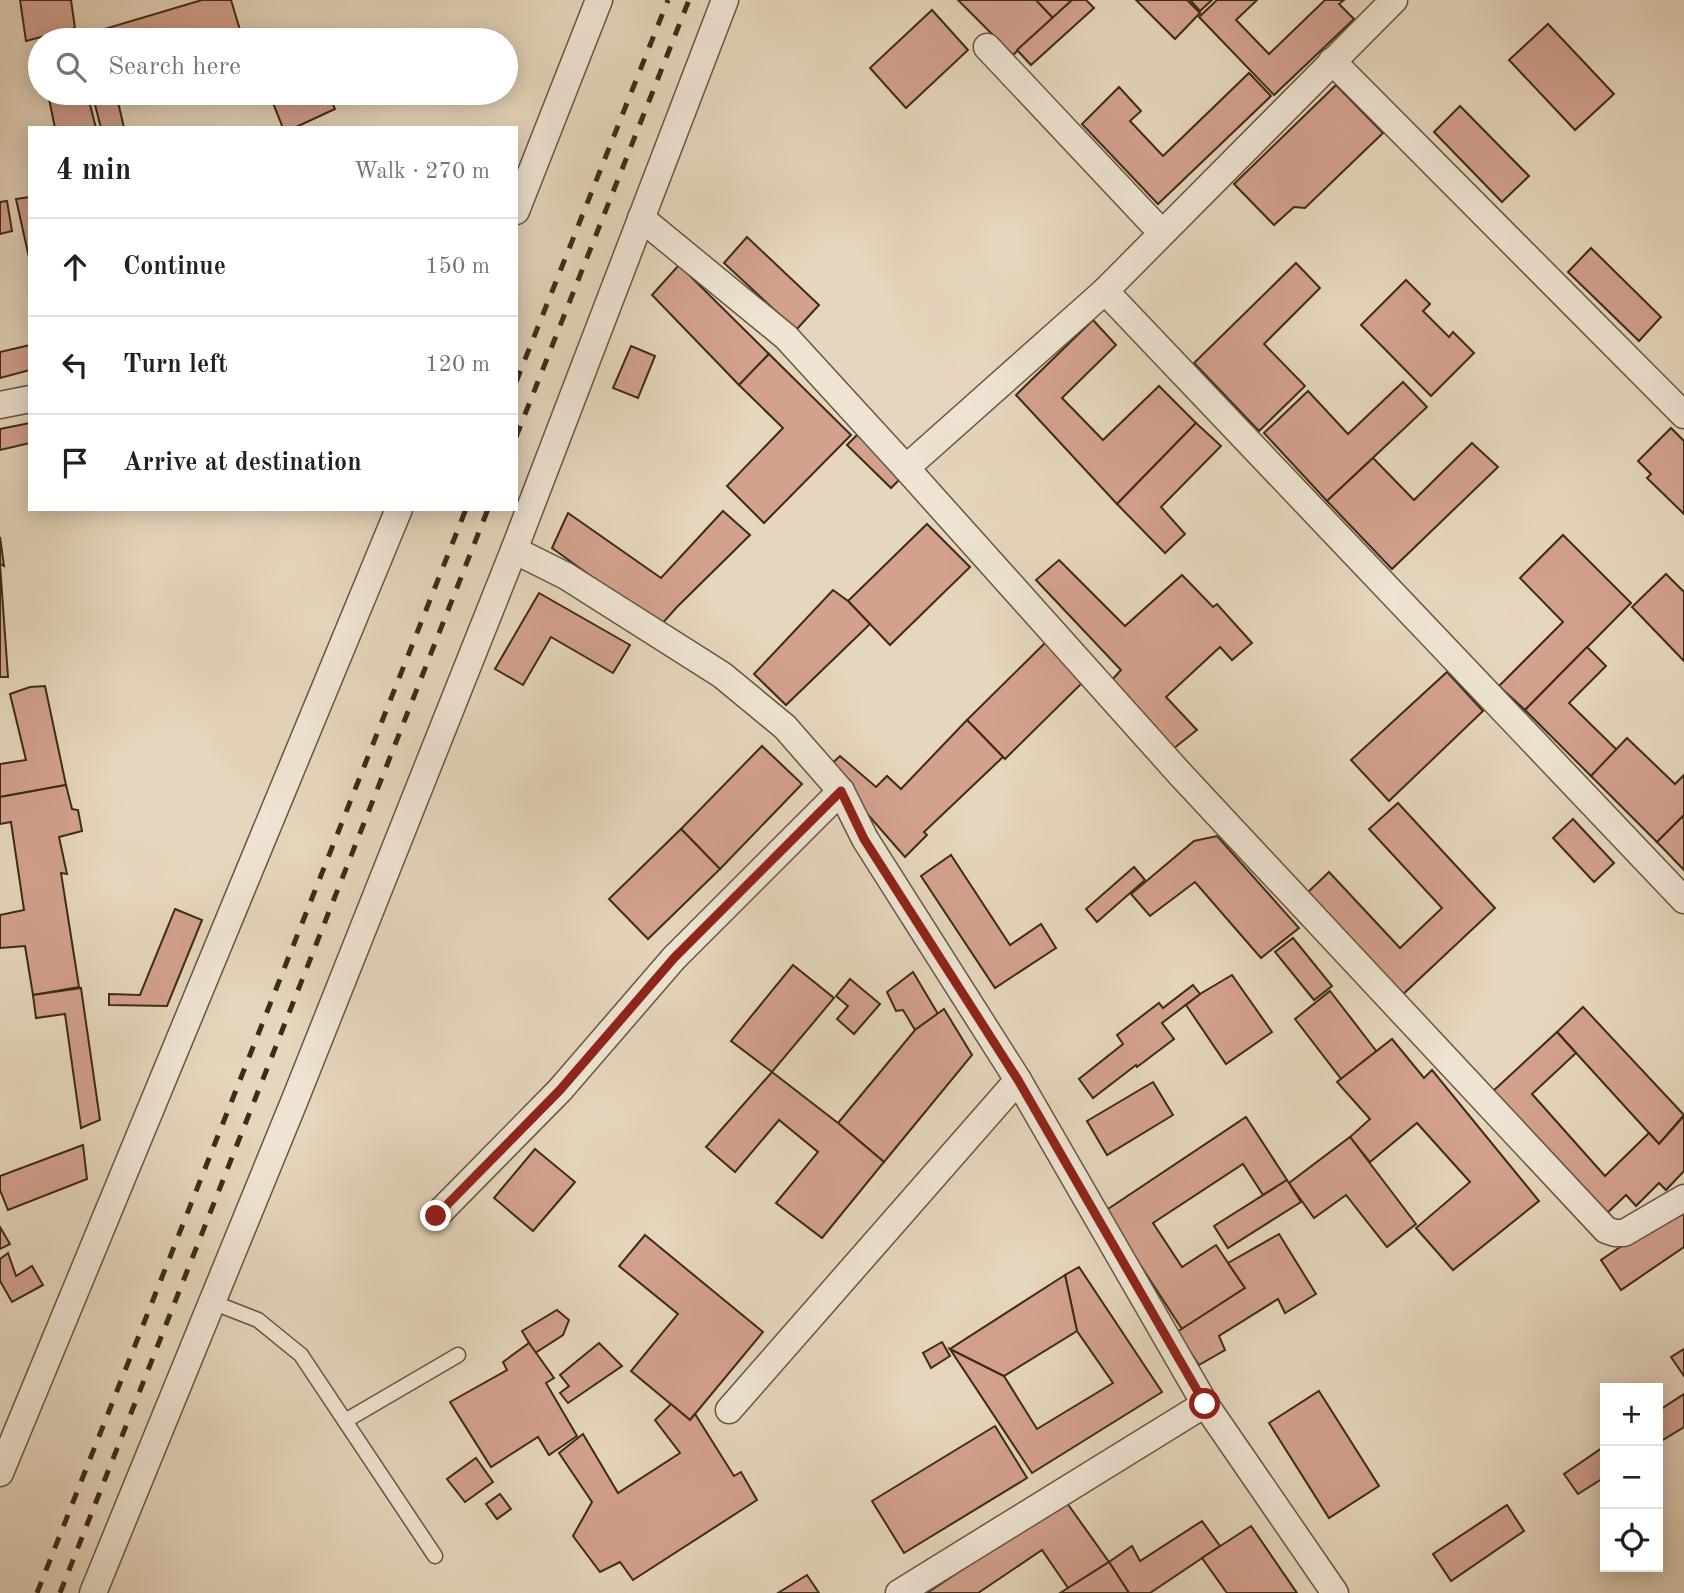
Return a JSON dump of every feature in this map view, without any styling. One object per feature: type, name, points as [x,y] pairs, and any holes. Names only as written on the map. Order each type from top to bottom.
[{"type":"street","points":[[518,206],[599,0]]},
{"type":"street","points":[[93,1593],[296,1097],[514,550],[725,0]]},
{"type":"street","points":[[905,468],[1105,291],[1394,0]]},
{"type":"street","points":[[986,47],[1162,233]]},
{"type":"street","points":[[1332,61],[1684,415]]},
{"type":"street","points":[[641,218],[786,337],[1181,775],[1606,1230],[1624,1233],[1684,1198]]},
{"type":"street","points":[[1105,291],[1684,900]]},
{"type":"street","points":[[0,405],[28,400]]},
{"type":"street","points":[[0,1473],[397,511]]},
{"type":"street","points":[[514,550],[566,576],[722,675],[785,727],[841,791],[864,839],[1018,1080],[1205,1404],[1335,1593]]},
{"type":"street","points":[[436,1216],[560,1090],[674,958],[841,791]]},
{"type":"street","points":[[729,1410],[1018,1080]]},
{"type":"street","points":[[899,1593],[1205,1404]]},
{"type":"lane","points":[[212,1302],[258,1320],[301,1355],[435,1556]]},
{"type":"lane","points":[[345,1421],[458,1355]]},
{"type":"building","points":[[20,0],[71,0],[75,28],[28,28],[26,41]]},
{"type":"building","points":[[202,0],[231,0],[239,28],[108,28]]},
{"type":"building","points":[[958,0],[1036,0],[1053,18],[1013,55]]},
{"type":"building","points":[[1036,0],[1072,0],[1053,18]]},
{"type":"building","points":[[1072,0],[1086,0],[1094,8],[1031,65],[1017,50]]},
{"type":"building","points":[[1136,0],[1187,0],[1200,13],[1175,39]]},
{"type":"building","points":[[1190,0],[1212,0],[1200,11]]},
{"type":"building","points":[[1217,0],[1257,0],[1236,20],[1269,54],[1325,0],[1344,0],[1339,4],[1354,19],[1274,95],[1199,17]]},
{"type":"building","points":[[932,10],[968,50],[906,108],[870,68]]},
{"type":"building","points":[[1548,24],[1614,94],[1575,130],[1509,60]]},
{"type":"building","points":[[1249,73],[1271,96],[1158,204],[1082,124],[1119,87],[1141,111],[1130,121],[1163,156]]},
{"type":"building","points":[[1336,85],[1383,133],[1305,208],[1294,207],[1274,225],[1234,184]]},
{"type":"building","points":[[50,105],[90,105],[95,126],[55,126]]},
{"type":"building","points":[[95,105],[119,105],[124,126],[100,126]]},
{"type":"building","points":[[274,105],[333,105],[335,109],[298,126],[282,126]]},
{"type":"building","points":[[1460,106],[1529,176],[1502,202],[1434,132]]},
{"type":"building","points":[[28,197],[28,253],[16,199]]},
{"type":"building","points":[[7,201],[12,231],[0,234],[0,202]]},
{"type":"building","points":[[747,237],[819,305],[796,330],[724,263]]},
{"type":"building","points":[[1591,248],[1661,317],[1639,341],[1568,272]]},
{"type":"building","points":[[1296,263],[1320,288],[1264,344],[1305,386],[1259,431],[1194,363]]},
{"type":"building","points":[[679,265],[769,354],[739,385],[652,295]]},
{"type":"building","points":[[1406,280],[1430,304],[1423,311],[1449,337],[1453,332],[1474,353],[1431,396],[1361,325]]},
{"type":"building","points":[[1093,320],[1116,345],[1062,398],[1103,440],[1159,386],[1196,423],[1117,504],[1016,395]]},
{"type":"building","points":[[28,345],[28,371],[0,378],[0,352]]},
{"type":"building","points":[[631,346],[655,356],[638,398],[613,388]]},
{"type":"building","points":[[769,354],[851,435],[764,523],[727,486],[783,428],[739,385]]},
{"type":"building","points":[[1403,382],[1427,407],[1327,501],[1264,433],[1308,391],[1348,434]]},
{"type":"building","points":[[28,423],[28,443],[0,450],[0,429]]},
{"type":"building","points":[[1196,423],[1221,446],[1161,507],[1185,534],[1165,553],[1117,504]]},
{"type":"building","points":[[1671,428],[1684,441],[1684,514],[1647,478],[1651,474],[1638,461]]},
{"type":"building","points":[[859,433],[903,476],[891,488],[847,445]]},
{"type":"building","points":[[1472,443],[1498,467],[1392,569],[1327,501],[1373,458],[1414,500]]},
{"type":"building","points":[[723,511],[750,535],[660,626],[552,548],[568,513],[661,578]]},
{"type":"building","points":[[927,524],[970,567],[890,645],[848,601]]},
{"type":"building","points":[[1563,535],[1631,603],[1525,710],[1499,686],[1563,622],[1520,578]]},
{"type":"building","points":[[0,537],[4,566],[0,564]]},
{"type":"building","points":[[1059,560],[1125,626],[1182,575],[1213,607],[1217,604],[1252,643],[1232,660],[1220,647],[1166,697],[1197,730],[1173,749],[1110,682],[1121,670],[1036,580]]},
{"type":"building","points":[[0,564],[8,677],[0,677]]},
{"type":"building","points":[[1666,574],[1684,592],[1684,661],[1632,607]]},
{"type":"building","points":[[833,590],[870,624],[786,705],[754,674]]},
{"type":"building","points":[[539,593],[630,645],[613,673],[551,637],[523,685],[495,669]]},
{"type":"building","points":[[1047,641],[1085,680],[1005,759],[967,720]]},
{"type":"building","points":[[1587,647],[1606,666],[1569,703],[1617,750],[1591,776],[1525,710]]},
{"type":"building","points":[[1447,672],[1483,711],[1389,801],[1351,760]]},
{"type":"building","points":[[45,686],[66,785],[0,797],[0,764],[26,760],[10,694],[30,687]]},
{"type":"building","points":[[967,720],[1003,757],[924,832],[927,835],[905,857],[827,768],[840,756],[876,787],[887,776],[901,789]]},
{"type":"building","points":[[1627,738],[1675,784],[1684,775],[1684,815],[1657,842],[1591,776]]},
{"type":"building","points":[[762,746],[802,784],[720,869],[681,829]]},
{"type":"building","points":[[66,785],[72,809],[78,810],[82,831],[59,837],[67,874],[61,873],[79,987],[33,995],[25,946],[0,948],[0,915],[24,910],[11,822],[0,824],[0,797]]},
{"type":"building","points":[[1398,803],[1495,908],[1399,998],[1304,896],[1329,872],[1400,948],[1442,908],[1369,829]]},
{"type":"building","points":[[1682,817],[1684,819],[1684,870],[1657,842]]},
{"type":"building","points":[[1573,819],[1614,863],[1594,882],[1553,838]]},
{"type":"building","points":[[681,829],[720,869],[648,939],[609,899]]},
{"type":"building","points":[[1217,836],[1299,928],[1261,958],[1195,882],[1150,916],[1131,894],[1194,841]]},
{"type":"building","points":[[951,855],[1010,945],[1041,924],[1056,948],[995,988],[921,876]]},
{"type":"building","points":[[1134,867],[1145,880],[1097,922],[1086,909]]},
{"type":"building","points":[[175,909],[202,920],[167,1006],[109,1005],[109,994],[140,995]]},
{"type":"building","points":[[1293,938],[1332,986],[1314,1000],[1275,952]]},
{"type":"building","points":[[793,965],[834,998],[772,1072],[731,1041]]},
{"type":"building","points":[[913,972],[938,1014],[915,1030],[903,1010],[896,1011],[887,992]]},
{"type":"building","points":[[1232,975],[1272,1032],[1226,1064],[1186,1005]]},
{"type":"building","points":[[850,979],[880,1004],[854,1034],[837,1019],[848,1006],[836,996]]},
{"type":"building","points":[[1193,985],[1200,994],[1162,1023],[1174,1039],[1093,1098],[1079,1079],[1123,1044],[1117,1035],[1159,1003],[1163,1008]]},
{"type":"building","points":[[81,988],[100,1120],[81,1128],[65,1014],[36,1018],[33,995]]},
{"type":"building","points":[[1330,991],[1377,1052],[1342,1080],[1295,1019]]},
{"type":"building","points":[[1583,1007],[1684,1115],[1659,1144],[1557,1032]]},
{"type":"building","points":[[944,1009],[972,1055],[884,1162],[838,1123],[915,1030]]},
{"type":"building","points":[[1557,1032],[1576,1053],[1532,1094],[1605,1176],[1649,1133],[1659,1144],[1684,1116],[1684,1171],[1666,1190],[1659,1183],[1636,1206],[1626,1195],[1605,1215],[1492,1092]]},
{"type":"building","points":[[1392,1039],[1424,1078],[1432,1070],[1539,1201],[1453,1270],[1416,1228],[1470,1182],[1417,1123],[1370,1162],[1350,1137],[1370,1119],[1337,1082]]},
{"type":"building","points":[[772,1072],[884,1162],[822,1238],[776,1203],[818,1152],[779,1120],[735,1172],[706,1147]]},
{"type":"building","points":[[1153,1082],[1173,1115],[1107,1155],[1087,1121]]},
{"type":"building","points":[[1246,1117],[1287,1180],[1263,1195],[1243,1164],[1153,1223],[1182,1267],[1216,1245],[1245,1288],[1182,1329],[1105,1211]]},
{"type":"building","points":[[1350,1137],[1416,1224],[1387,1247],[1346,1195],[1314,1218],[1289,1183]]},
{"type":"building","points":[[83,1145],[87,1179],[8,1210],[0,1190],[0,1176]]},
{"type":"building","points":[[535,1149],[575,1182],[533,1231],[494,1198]]},
{"type":"building","points":[[1287,1180],[1301,1202],[1228,1248],[1214,1226]]},
{"type":"building","points":[[1684,1204],[1684,1247],[1621,1290],[1601,1260]]},
{"type":"building","points":[[0,1227],[10,1244],[0,1249]]},
{"type":"building","points":[[1279,1234],[1316,1294],[1285,1313],[1278,1299],[1219,1336],[1225,1350],[1199,1365],[1177,1332],[1245,1288],[1228,1263]]},
{"type":"building","points":[[645,1235],[763,1332],[690,1420],[631,1371],[678,1314],[619,1266]]},
{"type":"building","points":[[8,1253],[16,1276],[32,1266],[43,1285],[12,1302],[0,1281],[0,1259]]},
{"type":"building","points":[[1079,1267],[1162,1392],[1032,1473],[950,1349],[1004,1376],[1037,1429],[1113,1383],[1077,1331],[1065,1275]]},
{"type":"building","points":[[1065,1275],[1077,1331],[1004,1376],[950,1349]]},
{"type":"building","points":[[557,1310],[569,1320],[563,1335],[535,1353],[522,1331]]},
{"type":"building","points":[[942,1342],[950,1356],[931,1368],[923,1353]]},
{"type":"building","points":[[529,1343],[554,1378],[546,1383],[577,1436],[549,1455],[538,1437],[491,1467],[450,1402],[507,1370],[503,1362]]},
{"type":"building","points":[[599,1343],[622,1366],[568,1403],[560,1393],[569,1386],[560,1375]]},
{"type":"building","points":[[1684,1349],[1684,1376],[1671,1357]]},
{"type":"building","points":[[1319,1391],[1379,1486],[1329,1518],[1269,1423]]},
{"type":"building","points":[[1684,1394],[1684,1427],[1663,1440],[1663,1408]]},
{"type":"building","points":[[671,1404],[690,1420],[695,1414],[734,1476],[741,1472],[757,1500],[633,1580],[620,1562],[600,1572],[573,1536],[592,1502],[559,1453],[583,1434],[618,1493],[680,1453],[655,1420]]},
{"type":"building","points":[[995,1426],[1027,1478],[904,1553],[872,1501]]},
{"type":"building","points":[[1600,1449],[1600,1480],[1578,1494],[1564,1474]]},
{"type":"building","points":[[476,1458],[493,1482],[465,1502],[447,1479]]},
{"type":"building","points":[[500,1494],[511,1509],[497,1519],[486,1504]]},
{"type":"building","points":[[1067,1503],[1109,1562],[1068,1588],[1042,1550],[978,1593],[927,1593],[1030,1524]]},
{"type":"building","points":[[1507,1505],[1524,1531],[1451,1581],[1433,1554]]},
{"type":"building","points":[[1202,1521],[1220,1546],[1150,1593],[1129,1593],[1109,1562],[1132,1546],[1140,1561]]},
{"type":"building","points":[[1251,1526],[1297,1593],[1227,1593],[1202,1558]]},
{"type":"building","points":[[1109,1562],[1129,1593],[1060,1593],[1068,1588]]},
{"type":"building","points":[[807,1575],[819,1593],[778,1593]]},
{"type":"railway","points":[[518,377],[668,0]]},
{"type":"railway","points":[[518,432],[689,0]]},
{"type":"railway","points":[[37,1593],[465,511]]},
{"type":"railway","points":[[60,1593],[487,511]]},
{"type":"route","points":[[436,1216],[560,1090],[674,958],[841,791],[864,839],[1018,1080],[1205,1404]]}]
